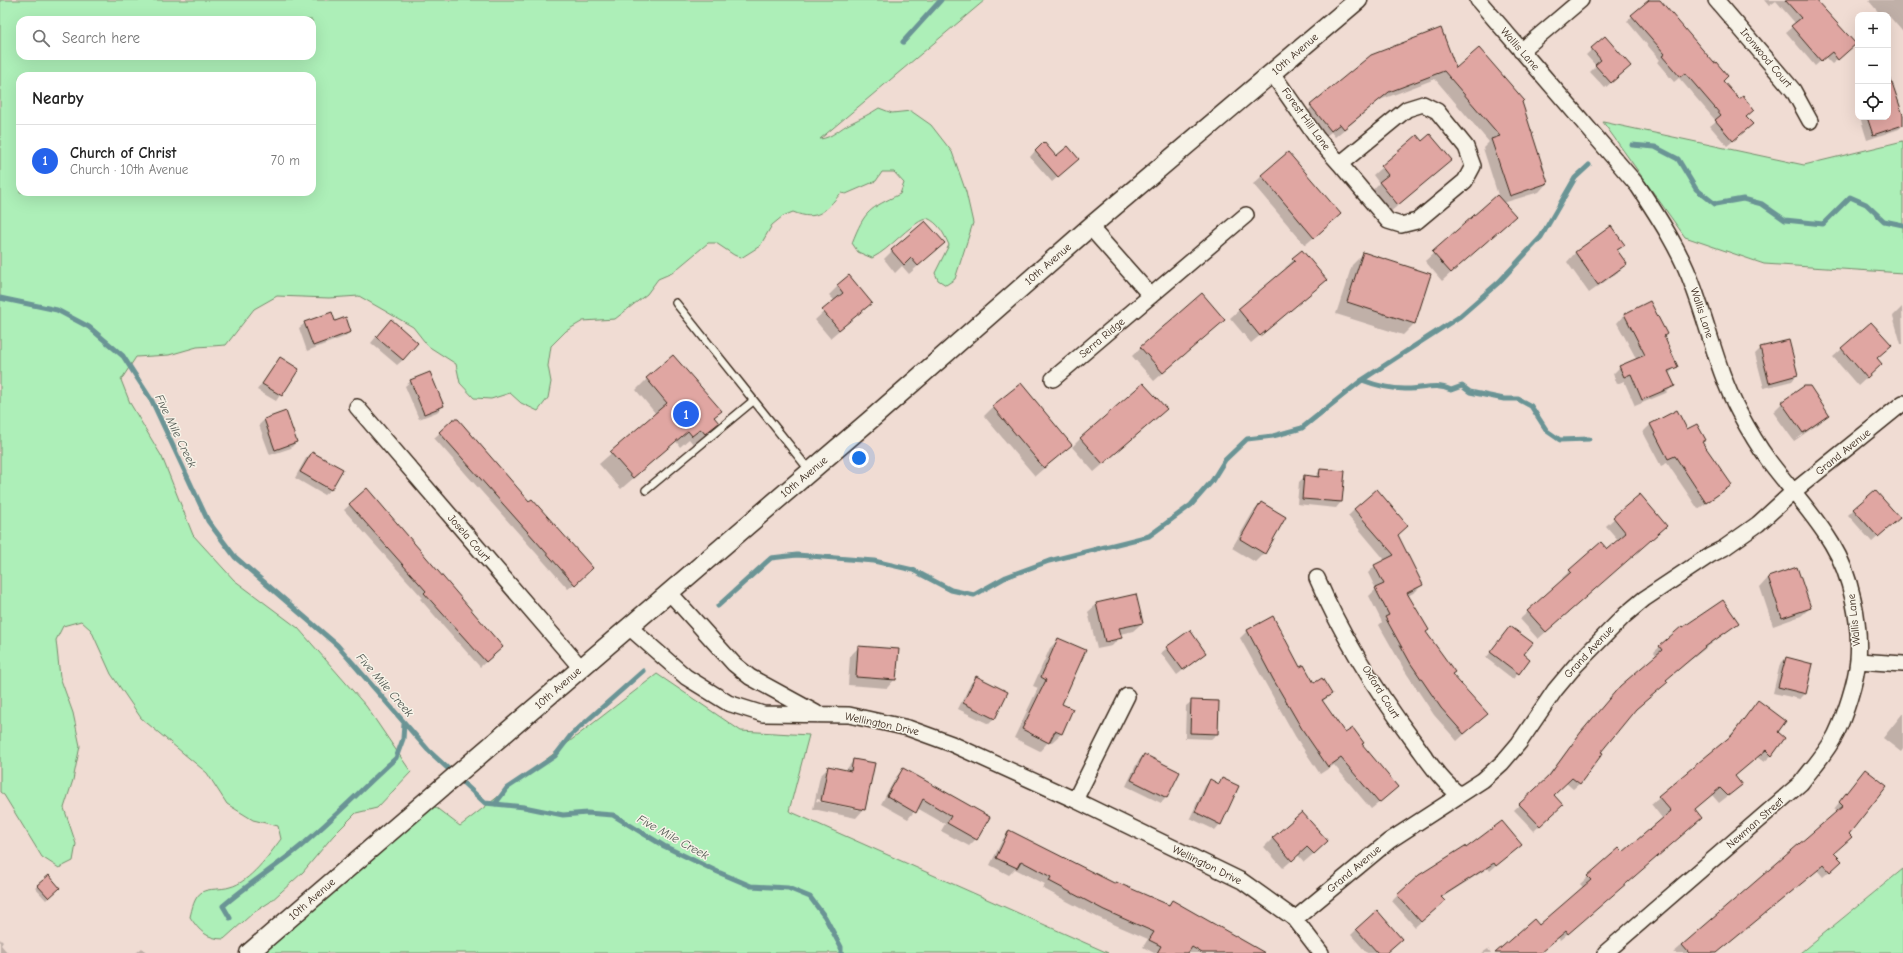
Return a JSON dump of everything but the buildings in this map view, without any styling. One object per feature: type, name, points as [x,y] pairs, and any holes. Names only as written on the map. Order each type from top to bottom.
[{"type":"street","name":"10th Avenue","points":[[249,953],[810,472],[1090,227],[1358,0]]},
{"type":"street","name":"Wallis Lane","points":[[1478,0],[1638,186],[1658,215],[1682,260],[1693,286],[1726,386],[1739,412],[1768,460],[1833,545],[1850,584],[1854,600],[1858,661]]},
{"type":"street","points":[[1521,50],[1581,0]]},
{"type":"street","name":"Ironwood Court","points":[[1716,0],[1793,90],[1810,121]]},
{"type":"street","name":"Forest Hill Lane","points":[[1272,73],[1317,138],[1388,221],[1401,225],[1417,221],[1465,181],[1473,166],[1466,147],[1437,111],[1423,104],[1407,109],[1340,164]]},
{"type":"street","name":"Serra Ridge","points":[[1053,379],[1246,215]]},
{"type":"street","points":[[1090,227],[1151,296]]},
{"type":"street","name":"Grand Avenue","points":[[1295,919],[1389,841],[1483,780],[1502,763],[1519,743],[1555,690],[1575,666],[1625,615],[1644,599],[1710,555],[1724,548],[1758,524],[1793,492],[1903,403]]},
{"type":"street","name":"Josela Court","points":[[357,408],[581,668]]},
{"type":"street","name":"Oxford Court","points":[[1317,578],[1328,604],[1387,705],[1435,770],[1448,786],[1460,795]]},
{"type":"street","name":"Wellington Drive","points":[[669,592],[734,664],[750,677],[818,715]]},
{"type":"street","name":"Wellington Drive","points":[[629,627],[686,677],[728,703],[763,714],[849,715],[908,728],[952,744],[1075,800],[1242,881],[1295,919],[1321,953]]},
{"type":"street","points":[[1858,661],[1903,664]]},
{"type":"street","name":"Newman Street","points":[[1605,953],[1801,783],[1835,735],[1846,710],[1858,661]]},
{"type":"street","points":[[1075,800],[1127,696]]},
{"type":"lane","points":[[676,303],[810,472]]},
{"type":"lane","points":[[646,490],[753,401]]},
{"type":"green space","points":[[0,0],[985,0],[820,139],[832,135],[879,108],[892,113],[911,111],[931,125],[952,152],[966,192],[973,223],[955,279],[946,285],[938,280],[935,273],[949,245],[938,226],[927,218],[912,226],[886,249],[872,258],[858,252],[852,243],[861,224],[869,212],[881,203],[900,194],[904,183],[894,172],[882,172],[876,181],[846,194],[841,193],[825,210],[820,213],[809,216],[793,212],[783,216],[772,225],[760,246],[741,258],[716,243],[708,243],[672,273],[658,279],[647,294],[615,319],[583,321],[566,331],[551,346],[548,366],[551,382],[548,398],[538,411],[521,403],[510,393],[491,399],[474,398],[460,383],[456,364],[428,346],[413,327],[359,296],[329,298],[277,296],[254,309],[226,345],[197,347],[169,355],[136,357],[121,380],[130,403],[162,457],[193,535],[234,580],[298,628],[366,706],[411,772],[377,808],[356,813],[333,836],[303,872],[270,902],[253,913],[224,939],[208,936],[200,930],[190,917],[195,900],[202,892],[230,887],[245,880],[252,874],[281,839],[278,826],[253,820],[227,804],[207,773],[141,718],[111,674],[91,630],[81,621],[63,626],[56,640],[60,677],[73,713],[80,746],[73,780],[64,808],[76,844],[73,861],[59,868],[42,857],[4,795],[0,792]]},
{"type":"green space","points":[[1603,122],[1804,165],[1903,141],[1903,273],[1764,264],[1685,237]]},
{"type":"green space","points":[[657,674],[741,731],[809,735],[789,811],[1108,953],[249,953],[426,800],[460,826]]},
{"type":"green space","points":[[1903,869],[1903,953],[1800,953]]},
{"type":"waterway","points":[[903,42],[941,0]]},
{"type":"waterway","points":[[1632,145],[1655,147],[1678,159],[1696,189],[1715,204],[1743,199],[1762,204],[1785,220],[1823,224],[1850,197],[1866,204],[1884,221],[1903,225]]},
{"type":"waterway","points":[[718,606],[771,558],[797,555],[874,561],[913,570],[951,590],[974,595],[1006,577],[1049,561],[1149,536],[1191,505],[1212,481],[1225,460],[1247,439],[1273,436],[1302,428],[1362,380],[1459,317],[1499,282],[1541,237],[1575,178],[1589,165]]},
{"type":"waterway","name":"Five Mile Creek","points":[[0,298],[57,310],[89,327],[123,356],[152,401],[208,521],[235,557],[337,645],[428,750],[485,803],[524,807],[563,815],[587,813],[613,815],[664,846],[751,886],[788,888],[810,897],[825,917],[841,947],[841,953]]},
{"type":"waterway","points":[[1362,380],[1372,384],[1400,389],[1434,386],[1451,390],[1462,386],[1470,392],[1504,399],[1518,399],[1531,406],[1547,431],[1560,440],[1589,439]]},
{"type":"waterway","points":[[495,804],[507,788],[555,756],[571,735],[643,671]]},
{"type":"waterway","points":[[230,918],[223,906],[301,846],[396,758],[403,739],[404,724]]},
{"type":"place","name":"Church of Christ","points":[[686,414]]}]
